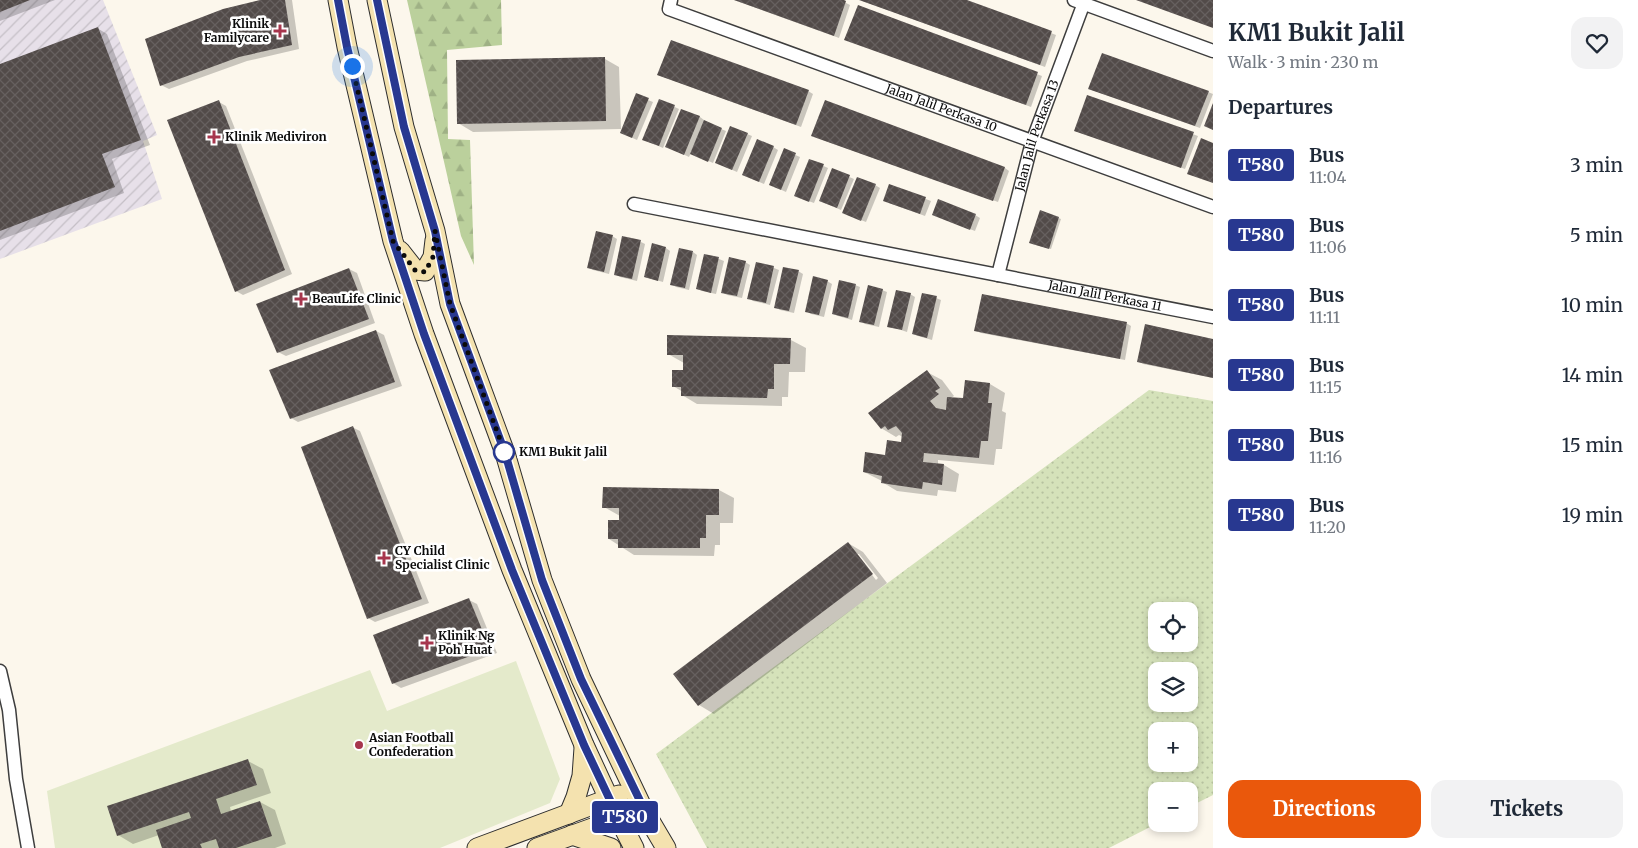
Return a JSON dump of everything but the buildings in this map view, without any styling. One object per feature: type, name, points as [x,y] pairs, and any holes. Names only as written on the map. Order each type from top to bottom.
[{"type":"main road","points":[[338,0],[347,47],[393,241],[424,334],[512,570],[584,745],[634,848]]},
{"type":"main road","points":[[377,0],[404,127],[435,231],[450,304],[505,453],[542,580],[581,679],[644,809],[666,848]]},
{"type":"main road","points":[[393,241],[415,270],[425,272],[433,257],[435,231]]},
{"type":"main road","points":[[569,814],[582,776],[584,745]]},
{"type":"main road","points":[[478,848],[634,788]]},
{"type":"main road","points":[[536,848],[644,809]]},
{"type":"main road","points":[[572,835],[611,848]]},
{"type":"street","points":[[1081,1],[1213,51]]},
{"type":"street","name":"Jalan Jalil Perkasa 13","points":[[998,275],[1032,142],[1081,1]]},
{"type":"street","name":"Jalan Jalil Perkasa 10","points":[[670,5],[1032,142],[1213,207]]},
{"type":"street","name":"Jalan Jalil Perkasa 11","points":[[634,204],[1213,317]]},
{"type":"street","points":[[0,671],[9,710],[16,779],[28,848]]},
{"type":"shaded area","points":[[0,0],[103,0],[157,135],[143,141],[162,199],[0,259]]},
{"type":"green space","points":[[407,0],[501,0],[502,45],[447,50],[448,139],[470,140],[474,265],[461,236]]},
{"type":"green space","points":[[1149,390],[1213,401],[1213,795],[1198,802],[1198,782],[1148,782],[1148,828],[1109,848],[707,848],[656,754]]},
{"type":"green space","name":"Asian Football Confederation","points":[[516,661],[560,779],[550,803],[440,848],[55,848],[47,791],[370,670],[387,711]]},
{"type":"bus line","name":"T580","points":[[338,0],[347,47],[393,241],[424,334],[512,570],[584,745],[619,819],[644,809],[581,679],[542,580],[505,453],[450,304],[435,231],[404,127],[377,0]]},
{"type":"place","name":"Klinik Familycare","points":[[280,31]]},
{"type":"place","name":"Klinik Mediviron","points":[[214,137]]},
{"type":"place","name":"BeauLife Clinic","points":[[301,299]]},
{"type":"place","name":"KM1 Bukit Jalil","points":[[504,452]]},
{"type":"place","name":"CY Child Specialist Clinic","points":[[384,558]]},
{"type":"place","name":"Klinik Ng Poh Huat","points":[[427,643]]},
{"type":"place","name":"Asian Football Confederation","points":[[359,745]]},
{"type":"route","points":[[352,66],[393,241],[415,270],[425,272],[433,257],[435,231],[450,304],[504,452]]}]
